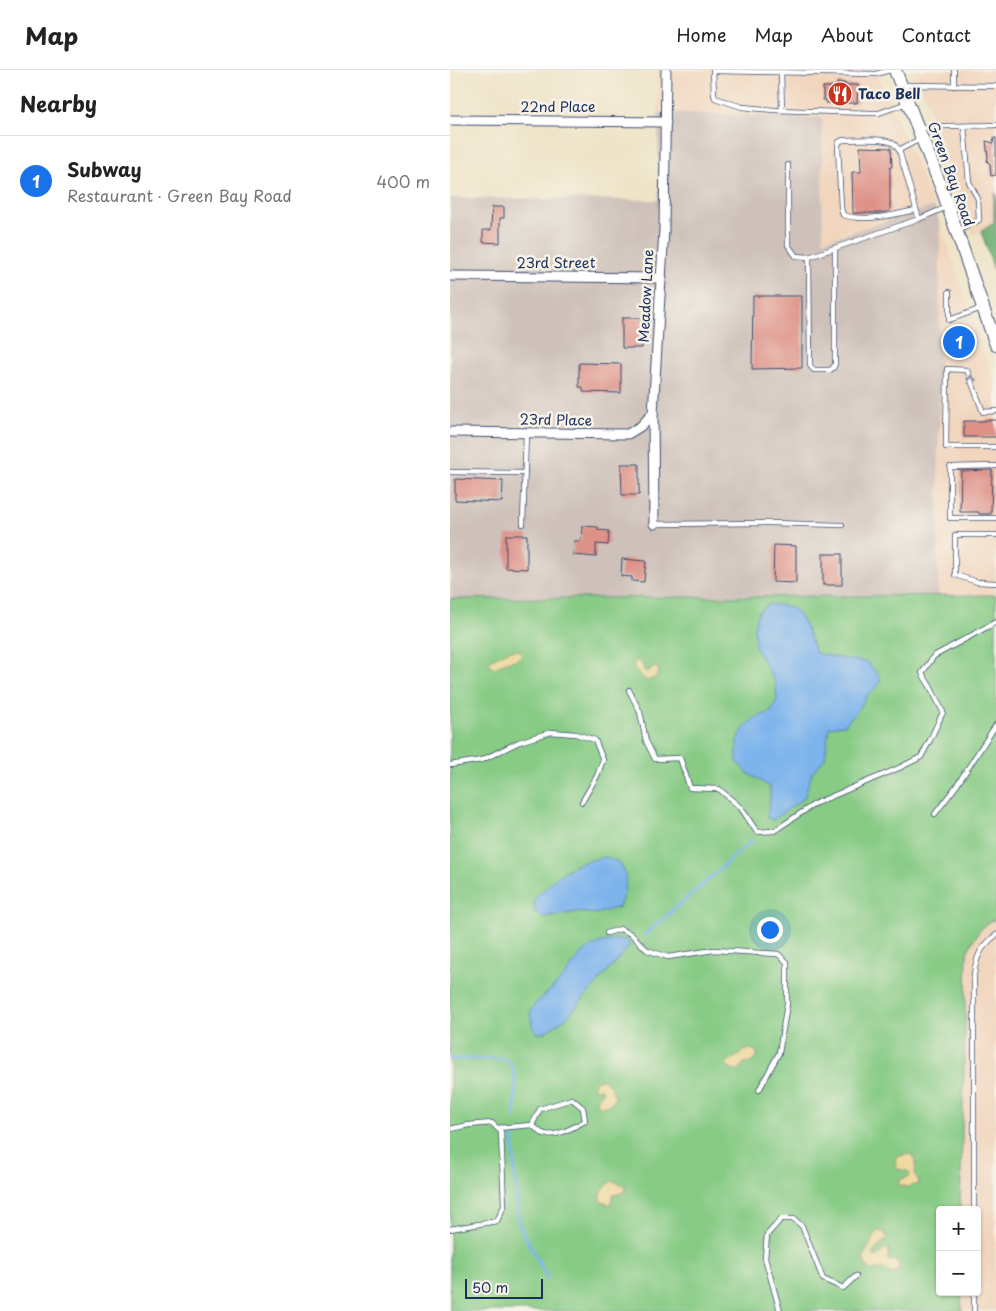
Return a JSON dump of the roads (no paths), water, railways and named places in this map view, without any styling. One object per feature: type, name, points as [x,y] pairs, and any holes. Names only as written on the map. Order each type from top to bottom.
[{"type":"main road","name":"Green Bay Road","points":[[895,70],[957,231],[996,346]]},
{"type":"street","name":"Meadow Lane","points":[[654,524],[653,413],[664,230],[666,70]]},
{"type":"street","name":"22nd Place","points":[[450,120],[666,122]]},
{"type":"street","name":"23rd Street","points":[[450,276],[662,278]]},
{"type":"street","name":"23rd Place","points":[[450,432],[628,434],[641,426],[653,413]]},
{"type":"lane","points":[[890,70],[876,74],[713,70],[714,94],[715,98],[742,107],[782,110],[879,113],[908,103]]},
{"type":"lane","points":[[954,70],[954,86]]},
{"type":"lane","points":[[782,72],[782,110]]},
{"type":"lane","points":[[901,85],[996,86]]},
{"type":"lane","points":[[899,150],[920,133],[937,126],[996,125]]},
{"type":"lane","points":[[957,231],[979,220],[978,199],[969,182],[964,126]]},
{"type":"lane","points":[[915,210],[890,216],[851,218],[844,215],[840,208],[838,146],[840,142],[843,140],[886,141],[894,144],[899,150],[919,219]]},
{"type":"lane","points":[[788,165],[788,245],[796,256],[809,257],[948,207]]},
{"type":"lane","points":[[809,257],[810,364],[814,370],[830,370],[834,368],[835,364],[835,248]]},
{"type":"lane","points":[[948,292],[949,320],[983,308]]},
{"type":"lane","points":[[996,411],[983,412],[967,370],[947,369],[946,446],[996,447]]},
{"type":"lane","points":[[523,524],[526,433]]},
{"type":"lane","points":[[996,466],[950,466],[950,518],[996,518]]},
{"type":"lane","points":[[450,472],[525,473]]},
{"type":"lane","points":[[654,524],[770,523],[842,525]]},
{"type":"lane","points":[[996,535],[954,535],[955,575],[978,582],[996,583]]},
{"type":"lane","points":[[629,690],[640,712],[646,741],[655,759],[680,758],[690,788],[719,789],[741,808],[757,832],[774,831],[816,803],[899,768],[920,757],[943,712],[922,673],[934,656],[996,622]]},
{"type":"lane","points":[[935,814],[957,785],[996,725]]},
{"type":"lane","points":[[450,765],[482,760],[519,742],[551,732],[576,734],[595,740],[603,760],[597,776],[582,802]]},
{"type":"lane","points":[[607,933],[620,929],[631,934],[647,950],[668,956],[714,950],[778,954],[788,962],[788,1004],[779,1053],[759,1090]]},
{"type":"lane","points":[[974,1206],[974,975],[980,953],[996,935]]},
{"type":"lane","points":[[497,1128],[532,1125],[543,1134],[555,1134],[572,1129],[585,1121],[583,1108],[572,1099],[540,1109],[532,1125]]},
{"type":"lane","points":[[450,1129],[492,1123],[501,1132],[504,1206],[497,1221],[450,1229]]},
{"type":"lane","points":[[780,1311],[765,1258],[767,1235],[781,1219],[794,1219],[802,1226],[823,1279],[843,1288],[856,1276]]},
{"type":"lane","points":[[974,1296],[974,1311]]},
{"type":"water","points":[[769,604],[789,607],[798,614],[806,627],[816,653],[867,662],[881,680],[876,688],[867,695],[861,706],[845,725],[829,727],[825,758],[812,773],[804,798],[773,820],[767,817],[770,787],[746,772],[737,762],[737,741],[744,728],[756,717],[771,712],[777,699],[775,682],[755,647],[754,627],[758,612]]},
{"type":"water","points":[[606,857],[622,866],[626,877],[619,907],[595,914],[578,912],[544,917],[535,913],[534,900],[568,869],[590,860]]},
{"type":"water","points":[[620,939],[628,941],[630,946],[567,1017],[544,1033],[536,1033],[530,1012],[535,1004],[558,983],[584,951],[601,942]]},
{"type":"waterway","points":[[644,935],[752,840]]},
{"type":"waterway","points":[[450,1059],[501,1059],[509,1062],[513,1068],[515,1082],[514,1118]]},
{"type":"waterway","points":[[513,1135],[519,1224],[547,1278]]},
{"type":"place","name":"Taco Bell","points":[[840,94]]},
{"type":"place","name":"Subway","points":[[959,342]]}]
